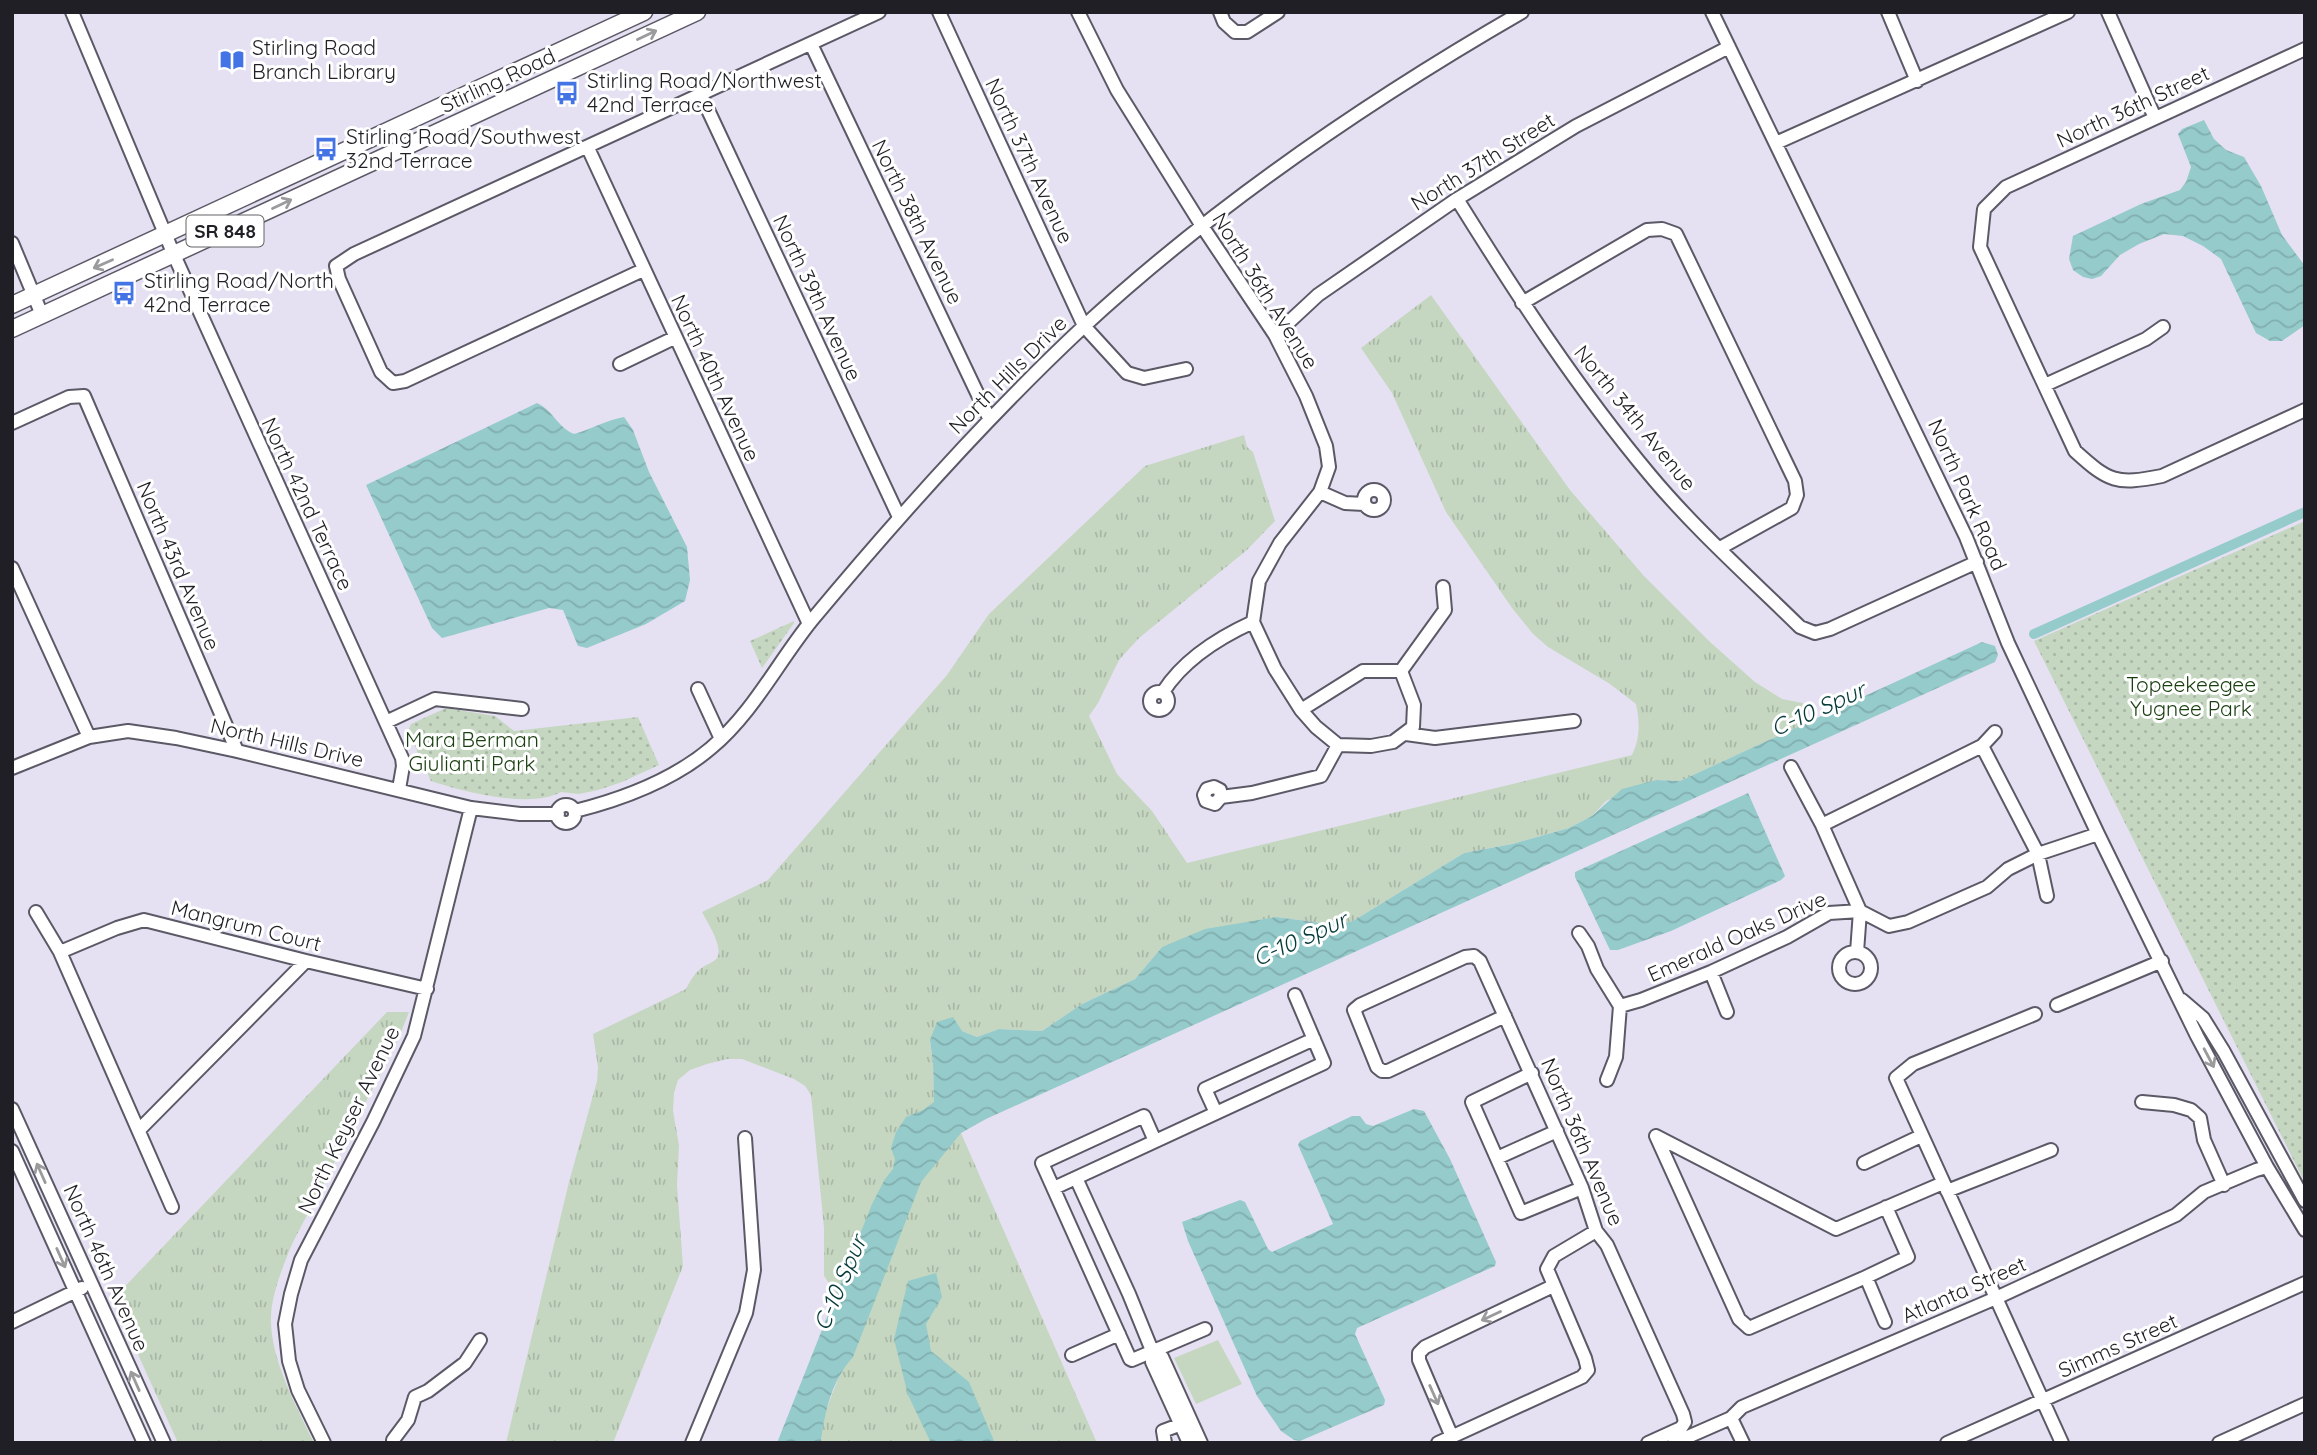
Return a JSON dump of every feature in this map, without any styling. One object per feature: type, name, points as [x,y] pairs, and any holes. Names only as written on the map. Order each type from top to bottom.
[{"type":"main road","name":"Stirling Road","points":[[12,329],[697,12]]},
{"type":"main road","name":"Stirling Road","points":[[12,305],[638,15]]},
{"type":"main road","points":[[617,49],[615,38],[638,15]]},
{"type":"main road","points":[[487,85],[496,106]]},
{"type":"street","name":"North 42nd Terrace","points":[[72,12],[165,236],[386,722],[404,766],[399,789]]},
{"type":"street","points":[[643,270],[405,381],[393,383],[382,372],[339,279],[336,266],[354,254],[879,12]]},
{"type":"street","name":"North 37th Avenue","points":[[939,12],[1084,326],[1127,373],[1144,378],[1186,369]]},
{"type":"street","name":"North 36th Avenue","points":[[1078,12],[1117,90],[1202,226],[1275,335],[1306,396],[1326,446],[1329,467],[1320,492],[1280,543],[1259,582],[1253,621]]},
{"type":"street","points":[[1220,12],[1224,22],[1235,32],[1247,32],[1278,12]]},
{"type":"street","name":"North Hills Drive","points":[[12,768],[89,737],[128,731],[237,751],[471,808],[520,814],[558,814],[560,808],[565,806],[575,811],[632,794],[690,765],[721,740],[748,709],[809,624],[899,517],[989,418],[1084,326],[1202,226],[1349,119],[1450,53],[1522,12]]},
{"type":"street","name":"North Park Road","points":[[1712,12],[1903,402],[1978,562],[2008,643],[2098,834],[2267,1167],[2305,1230]]},
{"type":"street","points":[[1888,12],[1917,81]]},
{"type":"street","points":[[1776,144],[2068,12]]},
{"type":"street","points":[[2108,12],[2155,118]]},
{"type":"street","name":"North 38th Avenue","points":[[811,44],[989,418]]},
{"type":"street","name":"North 37th Street","points":[[1275,335],[1318,295],[1457,199],[1576,126],[1728,47]]},
{"type":"street","name":"North 36th Street","points":[[2045,385],[1980,247],[1984,209],[2006,187],[2305,49]]},
{"type":"street","name":"North 39th Avenue","points":[[701,95],[899,517]]},
{"type":"street","name":"North 40th Avenue","points":[[588,148],[809,624]]},
{"type":"street","name":"North 34th Avenue","points":[[1457,199],[1522,303],[1651,477],[1800,626],[1815,633],[1830,629],[1978,562]]},
{"type":"street","points":[[1522,303],[1647,230],[1662,229],[1676,234],[1795,481],[1797,495],[1792,508],[1720,548]]},
{"type":"street","points":[[12,243],[42,315]]},
{"type":"street","points":[[2163,327],[2146,339],[2045,385],[2075,451],[2092,467],[2112,480],[2141,480],[2162,476],[2305,410]]},
{"type":"street","points":[[620,364],[674,338]]},
{"type":"street","name":"North 43rd Avenue","points":[[12,423],[69,397],[83,396],[237,751]]},
{"type":"street","points":[[1320,492],[1345,503],[1364,504]]},
{"type":"street","points":[[12,568],[89,737]]},
{"type":"street","points":[[1401,671],[1445,610],[1443,587]]},
{"type":"street","points":[[1163,692],[1175,674],[1221,637],[1253,621],[1275,669],[1301,710],[1316,727],[1338,745],[1371,746],[1393,742],[1413,727],[1414,705],[1401,671]]},
{"type":"street","points":[[1301,710],[1363,671],[1401,671]]},
{"type":"street","points":[[698,689],[721,740]]},
{"type":"street","points":[[386,722],[435,699],[522,709]]},
{"type":"street","points":[[1406,734],[1435,738],[1574,721]]},
{"type":"street","points":[[1822,825],[1982,746],[1995,732]]},
{"type":"street","points":[[1221,797],[1252,793],[1321,776],[1338,745]]},
{"type":"street","points":[[1982,746],[2038,855],[2047,896]]},
{"type":"street","points":[[1791,767],[1822,825],[1860,911],[1857,952]]},
{"type":"street","name":"North Keyser Avenue","points":[[324,1443],[298,1390],[289,1361],[285,1324],[291,1294],[301,1260],[373,1122],[414,1036],[471,808]]},
{"type":"street","name":"Emerald Oaks Drive","points":[[1620,1006],[1711,972],[1787,937],[1829,913],[1860,911],[1889,926],[1908,922],[1987,887],[2008,869],[2038,855],[2098,834]]},
{"type":"street","points":[[36,912],[60,952],[172,1207]]},
{"type":"street","name":"Mangrum Court","points":[[60,952],[117,928],[144,920],[427,989]]},
{"type":"street","points":[[1579,933],[1620,1006],[1616,1056],[1607,1080]]},
{"type":"street","name":"North 36th Avenue","points":[[1505,1016],[1388,1071],[1382,1071],[1377,1067],[1354,1010],[1465,957],[1474,956],[1480,961],[1532,1073],[1582,1188],[1596,1231],[1607,1245],[1683,1414],[1685,1422],[1681,1428],[1648,1443]]},
{"type":"street","points":[[139,1130],[306,961]]},
{"type":"street","points":[[2057,1005],[2162,961]]},
{"type":"street","points":[[1711,972],[1727,1012]]},
{"type":"street","points":[[1054,1188],[1324,1063],[1295,995]]},
{"type":"street","name":"North Park Road","points":[[2179,998],[2203,1018],[2305,1202]]},
{"type":"street","points":[[2035,1014],[1913,1064],[1896,1078],[2062,1443]]},
{"type":"street","points":[[1216,1113],[1205,1088],[1314,1039]]},
{"type":"street","points":[[1532,1073],[1472,1102],[1521,1213],[1582,1188]]},
{"type":"street","points":[[2142,1102],[2174,1105],[2191,1110],[2200,1118],[2204,1140],[2224,1185]]},
{"type":"street","name":"North 46th Avenue","points":[[12,1109],[163,1443]]},
{"type":"street","points":[[1155,1141],[1144,1116],[1042,1163],[1132,1360],[1205,1329]]},
{"type":"street","points":[[1497,1158],[1557,1131]]},
{"type":"street","points":[[1886,1208],[1908,1257],[1749,1328],[1740,1319],[1656,1136],[1836,1229],[1886,1208],[2051,1150]]},
{"type":"street","points":[[1864,1163],[1921,1136]]},
{"type":"street","points":[[692,1443],[746,1313],[754,1270],[745,1138]]},
{"type":"street","name":"North 46th Avenue","points":[[12,1151],[144,1443]]},
{"type":"street","name":"Atlanta Street","points":[[1674,1443],[1731,1418],[1742,1407],[1996,1298],[2176,1215],[2204,1192],[2267,1167]]},
{"type":"street","points":[[1076,1178],[1129,1294],[1153,1353],[1152,1362],[1201,1443]]},
{"type":"street","points":[[1438,1443],[1582,1377],[1588,1370],[1547,1269],[1554,1256],[1596,1231]]},
{"type":"street","points":[[1866,1277],[1885,1322]]},
{"type":"street","points":[[12,1322],[91,1283]]},
{"type":"street","name":"Simms Street","points":[[1947,1443],[2305,1283]]},
{"type":"street","points":[[1452,1437],[1419,1360],[1419,1353],[1425,1347],[1553,1286]]},
{"type":"street","points":[[1072,1355],[1119,1335]]},
{"type":"street","points":[[393,1440],[408,1420],[415,1397],[428,1391],[465,1363],[480,1340]]},
{"type":"street","points":[[2219,1443],[2305,1404]]},
{"type":"street","points":[[1731,1418],[1743,1443]]},
{"type":"street","points":[[1165,1443],[1163,1431],[1186,1422]]},
{"type":"street","points":[[1186,1422],[1189,1443]]},
{"type":"green space","points":[[1431,295],[1570,490],[1644,576],[1709,641],[1755,682],[1782,699],[1803,703],[1800,726],[1680,781],[1655,780],[1606,801],[1592,816],[1569,828],[1512,844],[1464,853],[1353,921],[1335,925],[1277,917],[1162,947],[1135,979],[1082,1004],[1042,1031],[999,1029],[977,1037],[962,1031],[930,1041],[934,1103],[961,1133],[1097,1443],[821,1443],[823,1418],[842,1369],[837,1294],[824,1276],[824,1228],[811,1095],[805,1086],[794,1079],[742,1059],[727,1059],[690,1070],[678,1080],[674,1093],[673,1111],[679,1145],[677,1185],[683,1266],[613,1443],[506,1443],[569,1182],[597,1081],[598,1067],[593,1034],[686,989],[698,971],[717,958],[717,941],[702,912],[768,880],[947,675],[989,614],[1145,466],[1244,435],[1247,447],[1253,452],[1275,521],[1247,550],[1139,638],[1119,660],[1089,716],[1117,774],[1152,811],[1187,863],[1632,755],[1637,743],[1636,704],[1610,684],[1548,647],[1533,634],[1512,608],[1446,512],[1392,393],[1361,348]]},
{"type":"green space","name":"Topeekeegee Yugnee Park","points":[[2305,521],[2305,1183],[2034,641]]},
{"type":"green space","points":[[794,623],[762,668],[750,641]]},
{"type":"green space","name":"Mara Berman Giulianti Park","points":[[446,708],[495,716],[514,731],[638,717],[659,765],[622,782],[579,794],[561,792],[548,797],[515,799],[461,790],[431,781],[408,731],[411,724]]},
{"type":"green space","points":[[387,1012],[409,1012],[398,1040],[292,1244],[272,1305],[271,1322],[277,1358],[314,1443],[178,1443],[113,1299]]},
{"type":"green space","points":[[1218,1340],[1242,1384],[1196,1404],[1174,1358]]},
{"type":"water","points":[[2204,120],[2214,139],[2226,150],[2244,157],[2261,186],[2282,235],[2305,266],[2305,325],[2282,341],[2270,341],[2256,333],[2221,259],[2183,236],[2164,234],[2139,244],[2120,255],[2101,276],[2092,279],[2073,270],[2069,259],[2073,236],[2141,204],[2180,190],[2191,167],[2178,134],[2182,129]]},
{"type":"water","points":[[537,403],[574,434],[624,417],[633,430],[649,472],[687,547],[690,580],[685,601],[646,624],[587,648],[578,646],[563,610],[549,608],[442,638],[432,628],[366,485]]},
{"type":"water","points":[[1982,642],[1995,646],[1998,655],[1995,662],[986,1119],[961,1133],[921,1182],[853,1357],[834,1386],[824,1420],[821,1443],[777,1443],[872,1204],[893,1169],[895,1159],[891,1148],[896,1132],[906,1117],[934,1102],[930,1040],[937,1022],[953,1017],[962,1031],[977,1037],[999,1029],[1042,1031],[1082,1004],[1135,979],[1162,947],[1205,929],[1277,917],[1335,925],[1353,921],[1464,853],[1512,844],[1569,828],[1592,816],[1622,789],[1656,780],[1680,781]]},
{"type":"water","points":[[1748,793],[1785,876],[1671,931],[1618,950],[1610,950],[1575,872]]},
{"type":"water","points":[[1414,1109],[1424,1111],[1450,1159],[1496,1262],[1495,1266],[1357,1328],[1355,1334],[1385,1400],[1384,1405],[1300,1441],[1294,1440],[1281,1431],[1257,1396],[1182,1222],[1240,1200],[1245,1202],[1272,1252],[1333,1224],[1298,1145],[1300,1141],[1352,1116],[1360,1116],[1366,1124],[1373,1126]]},
{"type":"water","points":[[936,1273],[942,1297],[926,1324],[931,1351],[969,1382],[995,1443],[931,1443],[908,1395],[894,1339],[908,1281]]},
{"type":"waterway","name":"C-10 Spur","points":[[2034,634],[2305,512]]},
{"type":"place","name":"Stirling Road Branch Library","points":[[232,60]]},
{"type":"place","name":"Stirling Road/Northwest 42nd Terrace","points":[[567,93]]},
{"type":"place","name":"Stirling Road/Southwest 32nd Terrace","points":[[326,149]]},
{"type":"place","name":"Stirling Road/North 42nd Terrace","points":[[124,293]]}]
